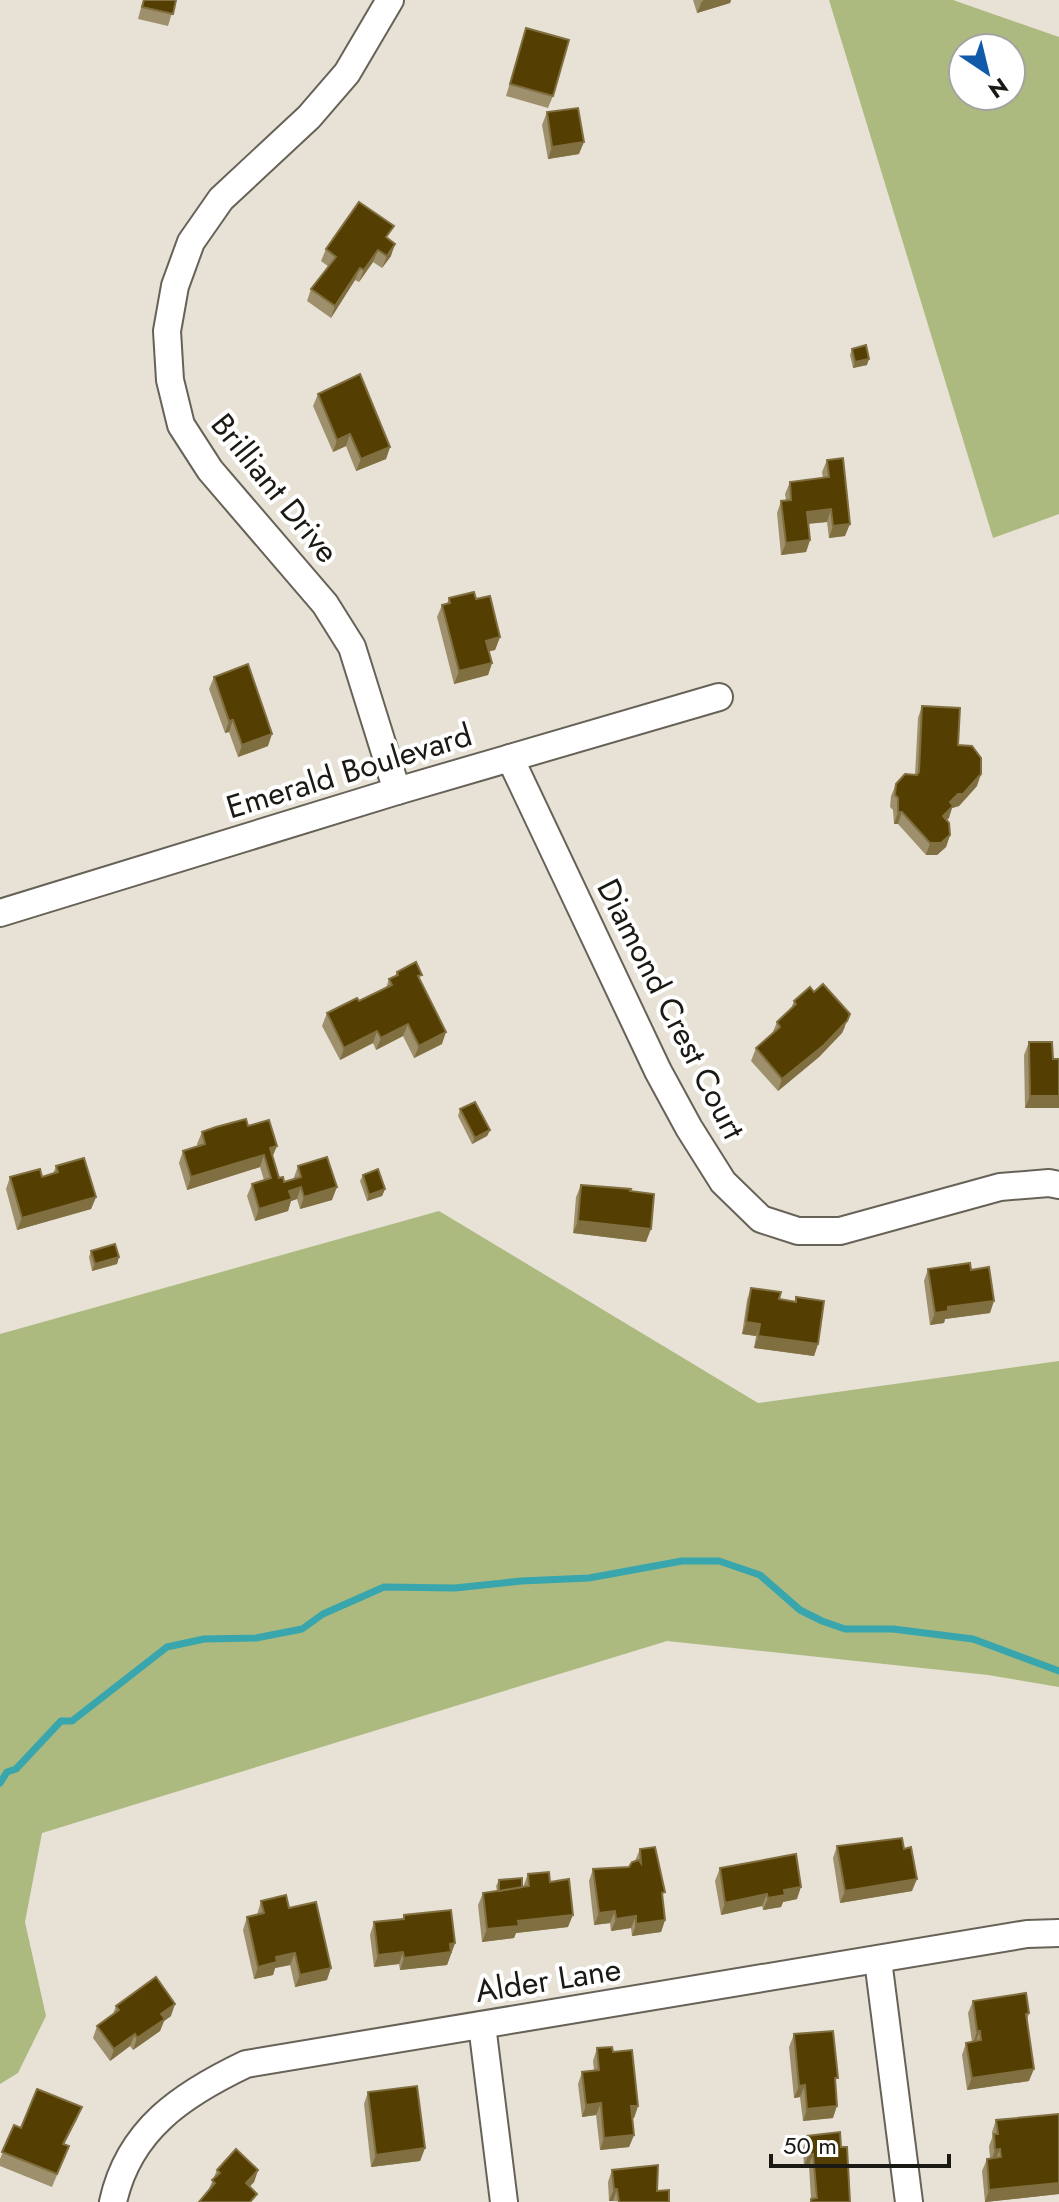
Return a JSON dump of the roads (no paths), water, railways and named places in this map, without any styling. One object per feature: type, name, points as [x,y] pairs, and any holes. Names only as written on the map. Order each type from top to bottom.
[{"type":"street","name":"Brilliant Drive","points":[[390,0],[347,73],[309,117],[221,199],[191,242],[175,286],[167,331],[170,380],[181,425],[210,470],[325,604],[352,647],[397,791]]},
{"type":"street","name":"Emerald Boulevard","points":[[0,913],[397,791],[719,697]]},
{"type":"street","name":"Diamond Crest Court","points":[[510,758],[658,1071],[689,1128],[723,1182],[761,1219],[798,1231],[840,1231],[1000,1187],[1059,1185]]},
{"type":"street","name":"Alder Lane","points":[[113,2202],[115,2189],[134,2149],[164,2112],[203,2084],[246,2064],[1027,1934],[1059,1933]]},
{"type":"street","points":[[878,1960],[909,2202]]},
{"type":"street","points":[[482,2025],[504,2202]]},
{"type":"waterway","points":[[0,1783],[7,1772],[16,1769],[61,1721],[72,1721],[167,1647],[204,1639],[256,1638],[302,1629],[323,1614],[384,1587],[455,1588],[589,1578],[682,1561],[719,1561],[760,1575],[800,1610],[845,1629],[893,1629],[973,1639],[1059,1671]]}]
